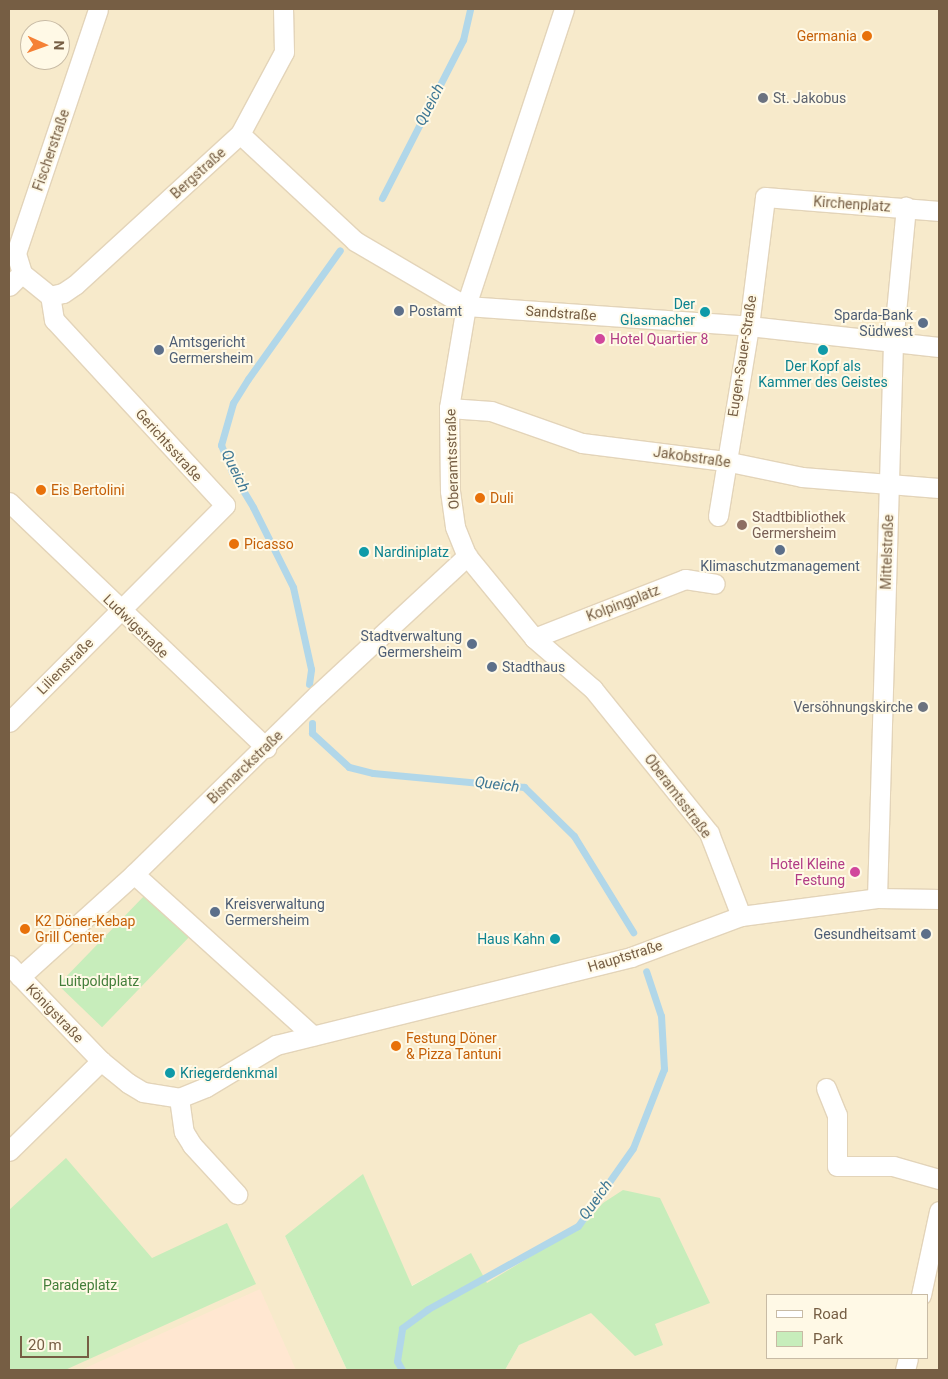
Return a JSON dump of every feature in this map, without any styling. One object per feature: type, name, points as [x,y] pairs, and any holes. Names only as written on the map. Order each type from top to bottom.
[{"type":"street","name":"Fischerstraße","points":[[16,279],[16,253],[98,9]]},
{"type":"street","name":"Bergstraße","points":[[50,296],[63,293],[75,284],[240,134],[284,52],[283,9]]},
{"type":"street","name":"Oberamtsstraße","points":[[564,9],[466,306],[449,408],[450,491],[456,527],[467,556],[534,638],[593,689],[709,833],[741,916]]},
{"type":"street","name":"Sandstraße","points":[[240,134],[356,241],[466,306],[749,326],[893,344],[939,347]]},
{"type":"street","name":"Kirchenplatz","points":[[764,197],[939,211]]},
{"type":"street","name":"Eugen-Sauer-Straße","points":[[718,516],[725,461],[749,326],[764,197]]},
{"type":"street","name":"Mittelstraße","points":[[877,898],[893,344],[906,207]]},
{"type":"street","points":[[16,279],[50,296]]},
{"type":"street","name":"Gerichtsstraße","points":[[50,296],[54,320],[224,505],[121,611]]},
{"type":"street","name":"Jakobstraße","points":[[449,408],[491,411],[582,443],[725,461],[802,477],[939,488]]},
{"type":"street","name":"Ludwigstraße","points":[[9,502],[266,748]]},
{"type":"street","name":"Bismarckstraße","points":[[14,971],[134,874],[266,748],[317,695],[467,556]]},
{"type":"street","name":"Kolpingplatz","points":[[534,638],[685,579],[715,584]]},
{"type":"street","name":"Lilienstraße","points":[[9,722],[121,611]]},
{"type":"street","points":[[134,874],[312,1036]]},
{"type":"street","name":"Hauptstraße","points":[[312,1036],[631,957],[741,916],[877,898],[939,899]]},
{"type":"street","name":"Königstraße","points":[[14,971],[101,1061]]},
{"type":"street","points":[[9,1151],[101,1061],[143,1092],[180,1098],[206,1087],[265,1050],[312,1036]]},
{"type":"street","points":[[826,1088],[838,1116],[837,1166],[893,1166],[939,1179]]},
{"type":"street","points":[[180,1098],[184,1132],[192,1145],[237,1194]]},
{"type":"street","points":[[921,1294],[939,1211]]},
{"type":"shaded area","points":[[9,9],[939,9],[939,1370],[505,1370],[519,1345],[471,1254],[411,1286],[285,1236],[347,1370],[9,1370]]},
{"type":"shaded area","points":[[260,1289],[296,1370],[81,1370]]},
{"type":"green space","name":"Luitpoldplatz","points":[[145,895],[189,937],[102,1027],[58,985]]},
{"type":"green space","name":"Paradeplatz","points":[[66,1158],[152,1258],[227,1223],[256,1284],[65,1370],[9,1370],[9,1210]]},
{"type":"green space","points":[[363,1174],[412,1286],[471,1253],[487,1283],[584,1224],[603,1203],[623,1190],[660,1198],[710,1303],[655,1324],[663,1345],[635,1356],[591,1313],[519,1345],[505,1370],[347,1370],[285,1236]]},
{"type":"waterway","name":"Queich","points":[[382,198],[463,40],[470,9]]},
{"type":"waterway","name":"Queich","points":[[309,684],[311,669],[293,587],[253,507],[232,472],[221,445],[233,403],[340,250]]},
{"type":"waterway","name":"Queich","points":[[312,723],[312,733],[349,767],[373,773],[524,787],[574,836],[633,932]]},
{"type":"waterway","name":"Queich","points":[[402,1370],[397,1361],[402,1328],[428,1309],[578,1226],[633,1148],[664,1069],[661,1016],[646,971]]},
{"type":"place","name":"Germania","points":[[867,36]]},
{"type":"place","name":"St. Jakobus","points":[[763,98]]},
{"type":"place","name":"Postamt","points":[[399,311]]},
{"type":"place","name":"Der Glasmacher","points":[[705,312]]},
{"type":"place","name":"Sparda-Bank Südwest","points":[[923,323]]},
{"type":"place","name":"Hotel Quartier 8","points":[[600,339]]},
{"type":"place","name":"Amtsgericht Germersheim","points":[[159,350]]},
{"type":"place","name":"Der Kopf als Kammer des Geistes","points":[[823,350]]},
{"type":"place","name":"Eis Bertolini","points":[[41,490]]},
{"type":"place","name":"Duli","points":[[480,498]]},
{"type":"place","name":"Stadtbibliothek Germersheim","points":[[742,525]]},
{"type":"place","name":"Picasso","points":[[234,544]]},
{"type":"place","name":"Klimaschutzmanagement","points":[[780,550]]},
{"type":"place","name":"Nardiniplatz","points":[[364,552]]},
{"type":"place","name":"Stadtverwaltung Germersheim","points":[[472,644]]},
{"type":"place","name":"Stadthaus","points":[[492,667]]},
{"type":"place","name":"Versöhnungskirche","points":[[923,707]]},
{"type":"place","name":"Hotel Kleine Festung","points":[[855,872]]},
{"type":"place","name":"Kreisverwaltung Germersheim","points":[[215,912]]},
{"type":"place","name":"K2 Döner-Kebap Grill Center","points":[[25,929]]},
{"type":"place","name":"Gesundheitsamt","points":[[926,934]]},
{"type":"place","name":"Haus Kahn","points":[[555,939]]},
{"type":"place","name":"Festung Döner & Pizza Tantuni","points":[[396,1046]]},
{"type":"place","name":"Kriegerdenkmal","points":[[170,1073]]}]
